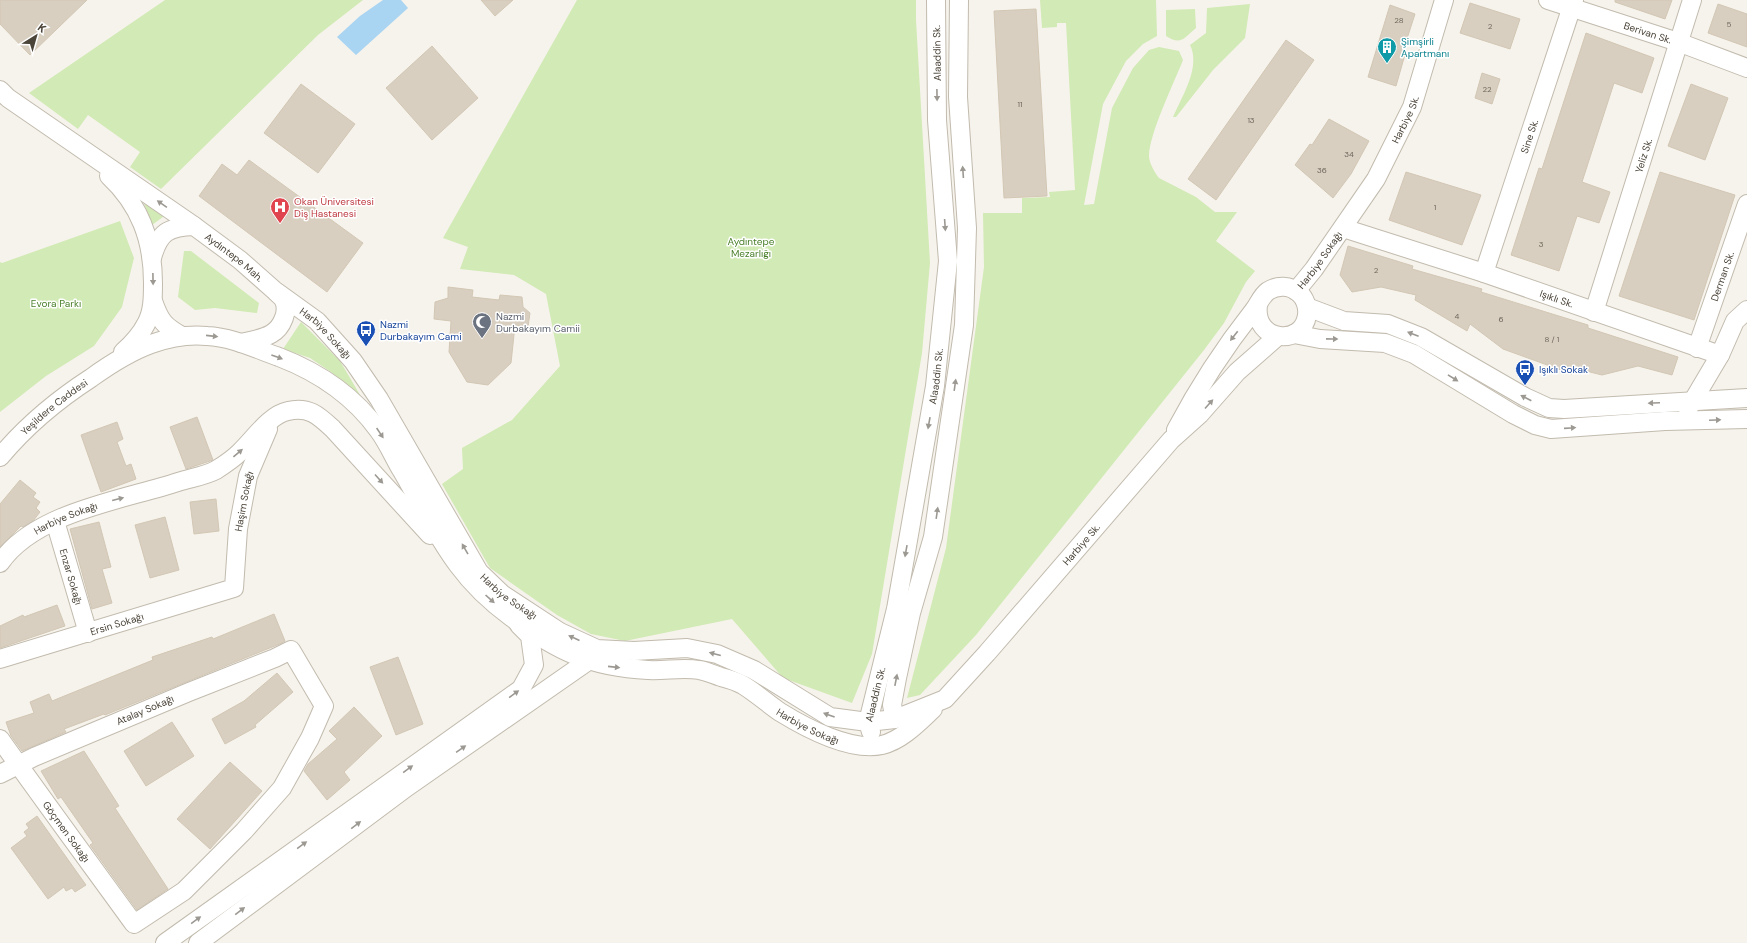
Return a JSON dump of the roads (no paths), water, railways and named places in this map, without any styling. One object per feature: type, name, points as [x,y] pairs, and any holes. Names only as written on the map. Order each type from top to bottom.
[{"type":"street","name":"Alaaddin Sk.","points":[[876,745],[868,722],[896,609],[935,386],[948,261],[937,120],[936,0]]},
{"type":"street","name":"Alaaddin Sk.","points":[[895,719],[892,705],[897,678],[911,613],[933,537],[964,325],[967,228],[958,97],[959,0]]},
{"type":"street","name":"Harbiye Sk.","points":[[1342,228],[1376,178],[1412,107],[1444,0]]},
{"type":"street","name":"Berivan Sk.","points":[[1548,0],[1573,4],[1747,68]]},
{"type":"street","name":"Yeliz Sk.","points":[[1594,312],[1692,0]]},
{"type":"street","name":"Sine Sk.","points":[[1484,274],[1573,4]]},
{"type":"street","points":[[0,90],[8,98],[75,144],[116,183],[132,202],[147,235],[152,258],[153,301],[147,323],[138,338],[112,363]]},
{"type":"street","name":"Aydıntepe Mah.","points":[[75,144],[194,226],[240,260],[274,290]]},
{"type":"street","name":"Derman Sk.","points":[[1698,348],[1747,204]]},
{"type":"street","points":[[152,258],[156,245],[162,235],[179,227],[194,226]]},
{"type":"street","name":"Harbiye Sokağı","points":[[1296,291],[1314,269],[1342,228]]},
{"type":"street","name":"Işıklı Sk.","points":[[1342,228],[1484,274],[1720,355]]},
{"type":"street","points":[[1171,440],[1191,401],[1230,342],[1258,305],[1261,298],[1266,292],[1281,286],[1296,291],[1305,300],[1307,307],[1305,323],[1300,329],[1286,335]]},
{"type":"street","name":"Harbiye Sokağı","points":[[274,290],[317,321],[353,361],[379,399],[479,572],[502,594],[560,632],[597,649],[634,651],[687,648],[717,654],[754,670],[830,716],[868,722]]},
{"type":"street","points":[[112,363],[149,344],[182,336],[217,337],[241,343],[271,334],[278,328],[283,320],[286,310],[284,299],[274,290]]},
{"type":"street","points":[[153,301],[159,317],[164,324],[182,336]]},
{"type":"street","points":[[1258,305],[1257,313],[1259,322],[1270,334],[1385,343],[1414,354],[1513,414],[1535,425],[1551,429],[1683,421],[1747,419]]},
{"type":"street","points":[[1307,307],[1344,321],[1388,324],[1421,337],[1525,398],[1549,408],[1564,409],[1747,398]]},
{"type":"street","points":[[1683,421],[1692,401],[1720,355],[1735,321],[1747,310]]},
{"type":"street","name":"Harbiye Sk.","points":[[868,722],[895,719],[945,699],[987,653],[1171,440],[1200,414],[1237,372],[1286,335]]},
{"type":"street","name":"Harbiye Sokağı","points":[[241,343],[294,363],[312,372],[341,391],[354,403],[379,431],[458,566]]},
{"type":"street","name":"Yeşildere Caddesi","points":[[0,457],[45,411],[112,363]]},
{"type":"street","name":"Harbiye Sokağı","points":[[0,563],[8,551],[42,527],[55,521],[98,504],[160,488],[215,470],[239,453],[272,420],[287,411],[302,409],[317,414],[333,429],[488,598],[511,617],[560,650],[606,666],[649,670],[698,669],[740,683],[782,712],[825,736],[862,746],[883,745],[907,733],[945,699]]},
{"type":"street","name":"Haşim Sokağı","points":[[234,588],[238,529],[248,476],[272,420]]},
{"type":"street","name":"Enzar Sokağı","points":[[55,521],[88,633]]},
{"type":"street","name":"Ersin Sokağı","points":[[0,659],[234,588]]},
{"type":"street","points":[[165,943],[521,689],[534,665],[530,636],[511,617]]},
{"type":"street","name":"Atalay Sokağı","points":[[0,774],[18,764],[181,695],[275,658],[291,650],[324,706],[310,738],[282,788],[244,831],[184,891],[134,924]]},
{"type":"street","points":[[198,943],[407,786],[588,661]]},
{"type":"street","name":"Göçmen Sokağı","points":[[0,739],[134,924]]},
{"type":"water","points":[[383,0],[401,0],[408,8],[356,55],[337,37],[360,16]]},
{"type":"place","name":"Şimşirli Apartmanı","points":[[1387,64]]},
{"type":"place","name":"Okan Üniversitesi Diş Hastanesi","points":[[280,224]]},
{"type":"place","name":"Nazmi Durbakayım Camii","points":[[482,339]]},
{"type":"place","name":"Nazmi Durbakayım Cami","points":[[366,347]]},
{"type":"place","name":"Işıklı Sokak","points":[[1525,386]]},
{"type":"park label","name":"Aydıntepe Mezarlığı","points":[[751,246]]},
{"type":"park label","name":"Evora Parkı","points":[[56,303]]}]
